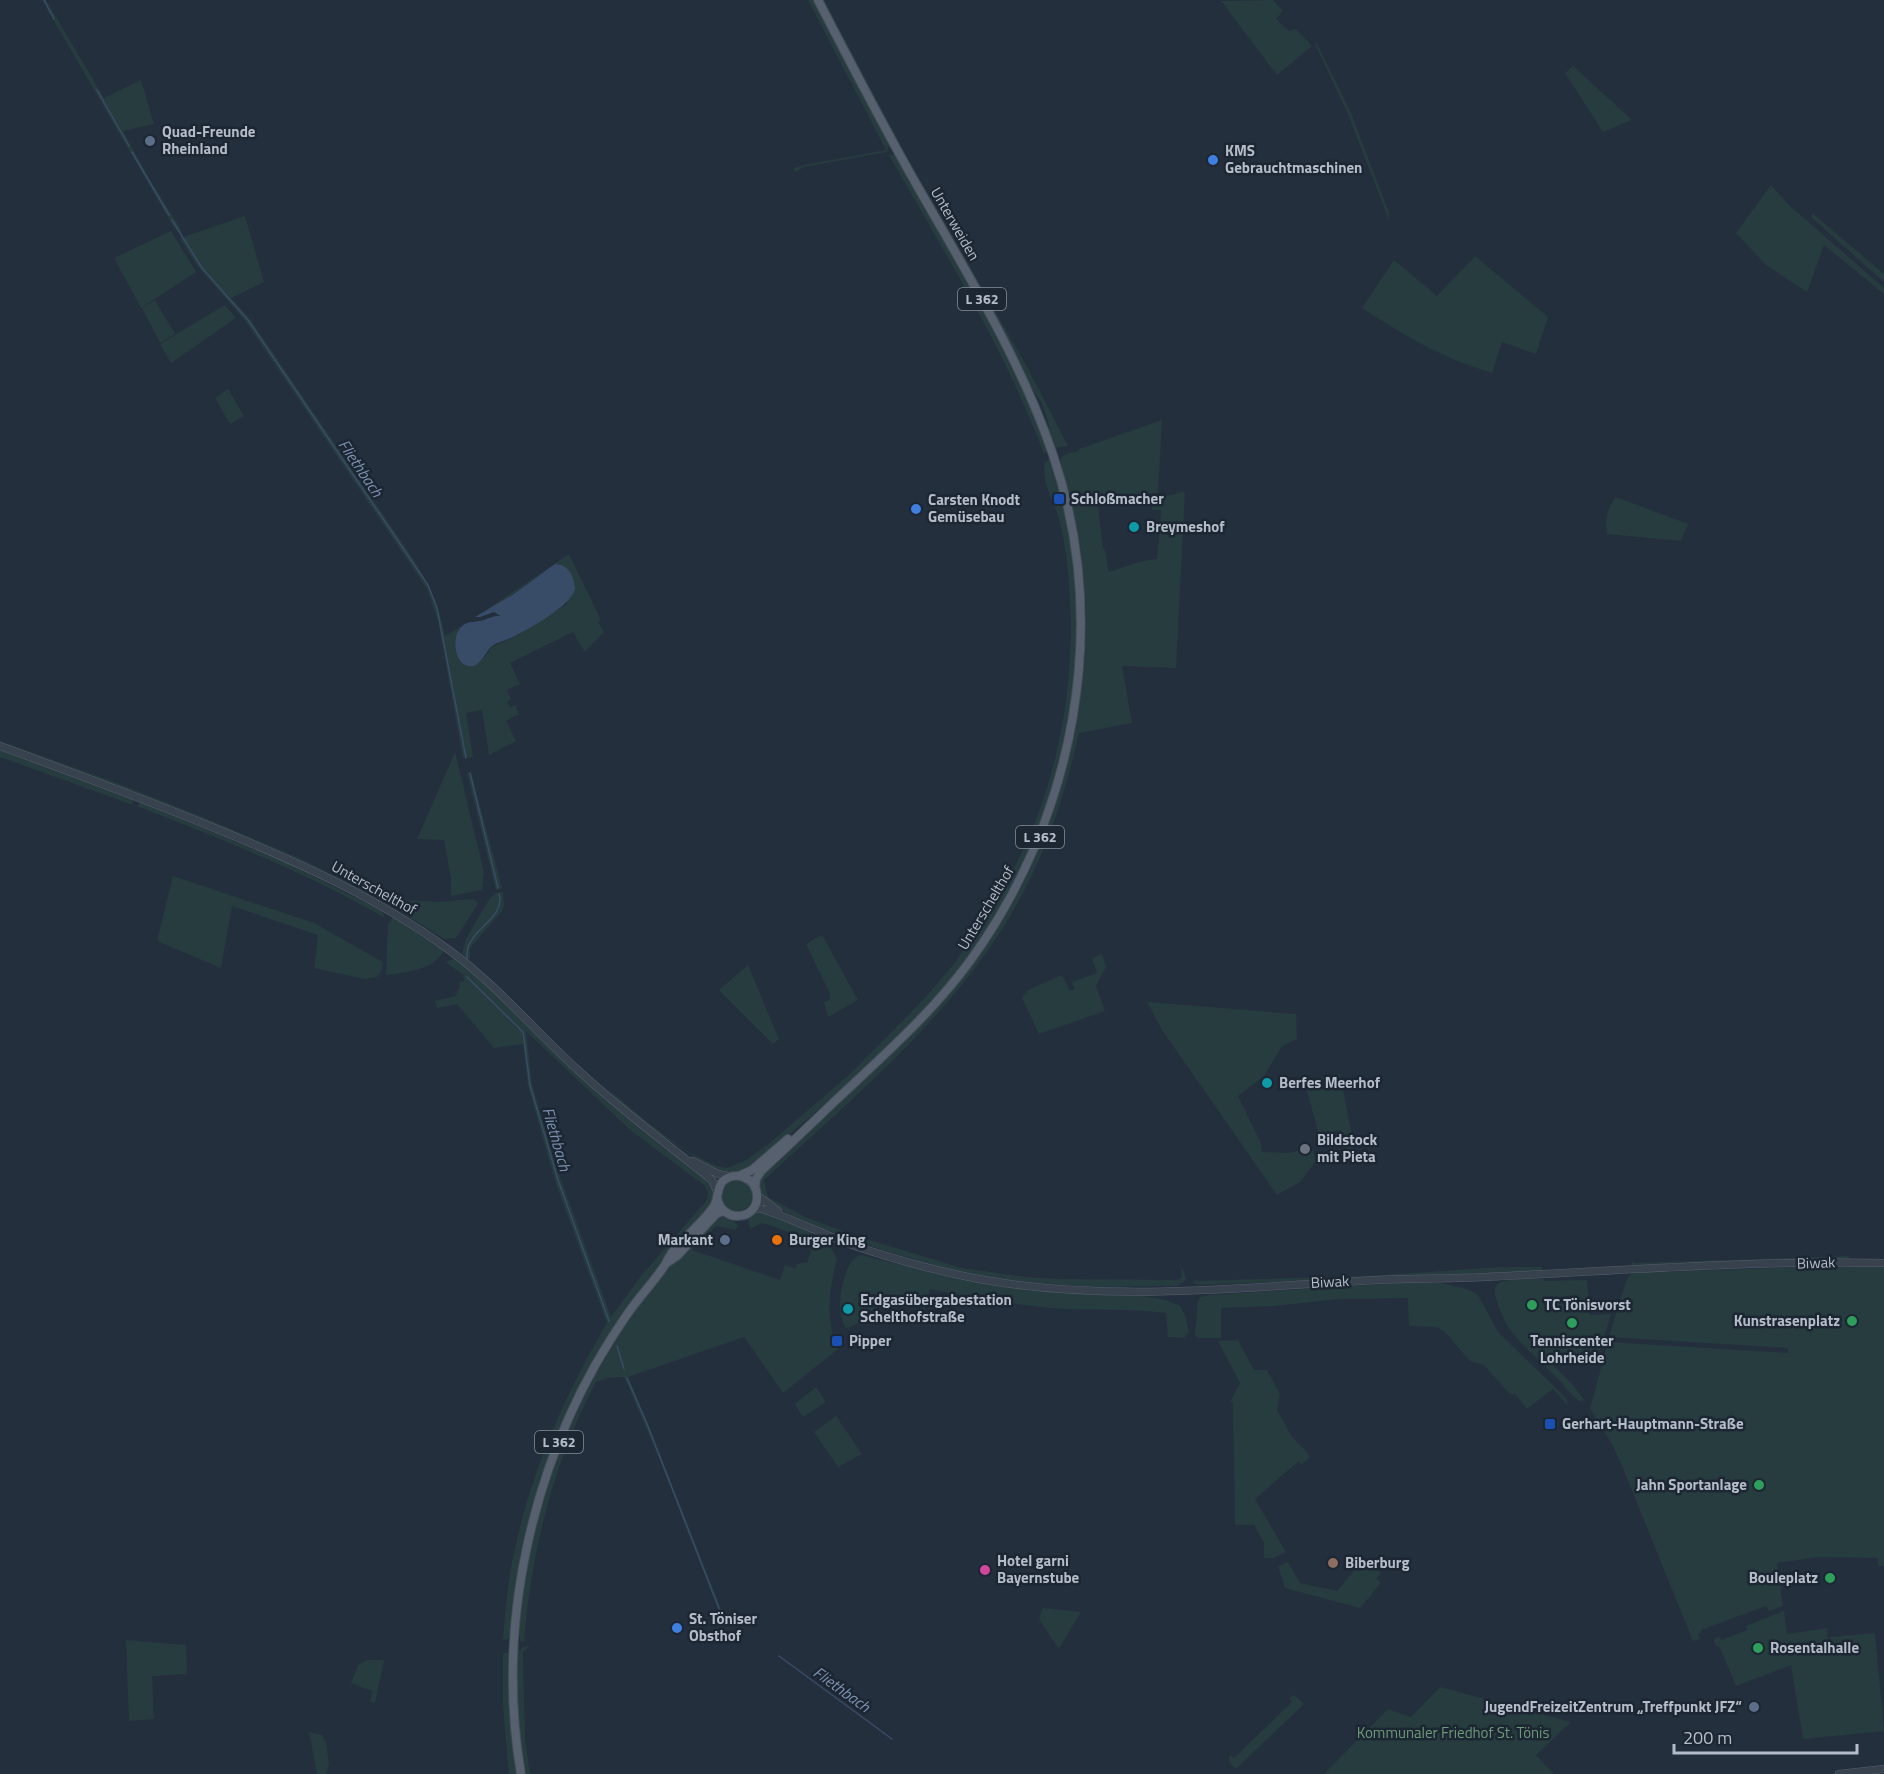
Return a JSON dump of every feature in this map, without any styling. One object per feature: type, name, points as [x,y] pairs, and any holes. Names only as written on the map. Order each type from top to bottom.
[{"type":"main road","name":"Unterweiden","points":[[818,0],[897,151],[982,299],[1026,384],[1058,470],[1066,501],[1078,572]]},
{"type":"main road","name":"Unterschelthof","points":[[756,1191],[759,1174],[884,1055],[946,991],[969,962],[1017,888],[1046,822],[1061,777],[1072,727],[1081,638],[1078,572]]},
{"type":"main road","name":"Unterschelthof","points":[[735,1176],[752,1170],[832,1103]]},
{"type":"main road","points":[[735,1176],[749,1180],[756,1191],[753,1209],[741,1216],[723,1211],[717,1203],[717,1194],[722,1182],[735,1176]]},
{"type":"main road","name":"L 362","points":[[520,1774],[514,1712],[514,1644],[521,1581],[538,1504],[559,1442],[589,1377],[626,1315],[673,1251],[713,1207],[717,1194]]},
{"type":"main road","name":"L 362","points":[[665,1264],[677,1256],[716,1214],[723,1211]]},
{"type":"street","name":"Unterschelthof","points":[[0,746],[137,796],[246,841],[322,875],[388,910],[451,951],[490,983],[578,1070],[624,1111],[712,1180],[717,1194]]},
{"type":"street","name":"Unterschelthof","points":[[675,1151],[715,1173],[735,1176]]},
{"type":"street","name":"Biwak","points":[[756,1191],[765,1202],[787,1218]]},
{"type":"street","name":"Biwak","points":[[753,1209],[762,1209],[851,1244],[930,1268],[1016,1284],[1105,1290],[1190,1291],[1627,1270],[1884,1263]]},
{"type":"street","points":[[1839,1774],[1884,1769]]},
{"type":"green space","points":[[42,0],[46,0],[104,98],[141,80],[154,124],[123,131],[182,231],[178,232],[173,226]]},
{"type":"green space","points":[[808,0],[814,0],[890,145],[887,152],[804,167],[795,172],[794,168],[804,165],[886,150]]},
{"type":"green space","points":[[821,0],[824,0],[904,152],[1026,365],[1068,446],[1055,448],[1039,399],[900,150]]},
{"type":"green space","points":[[1273,0],[1283,11],[1276,19],[1289,31],[1296,29],[1312,46],[1277,75],[1221,1]]},
{"type":"green space","points":[[1316,42],[1351,113],[1389,213],[1389,220],[1348,114]]},
{"type":"green space","points":[[1573,66],[1632,120],[1603,132],[1565,73]]},
{"type":"green space","points":[[895,154],[992,323],[1018,374],[1048,450],[1044,454],[992,338],[889,155]]},
{"type":"green space","points":[[1771,185],[1789,205],[1884,288],[1884,294],[1824,245],[1807,292],[1766,265],[1736,233]]},
{"type":"green space","points":[[1812,213],[1884,274],[1884,282],[1811,217]]},
{"type":"green space","points":[[245,216],[264,282],[231,298],[250,319],[414,560],[434,596],[445,636],[462,626],[458,629],[457,641],[461,657],[470,666],[483,659],[492,647],[516,636],[567,604],[560,564],[555,564],[514,594],[483,612],[569,554],[601,620],[598,622],[604,632],[585,652],[573,632],[510,663],[520,684],[507,690],[511,699],[507,702],[510,708],[515,705],[519,714],[506,721],[516,741],[489,755],[482,710],[466,713],[473,757],[463,758],[438,621],[427,589],[246,322],[196,264],[180,238]]},
{"type":"green space","points":[[171,231],[196,272],[141,308],[114,258]]},
{"type":"green space","points":[[1475,256],[1548,317],[1536,354],[1502,342],[1492,373],[1424,345],[1362,308],[1394,260],[1437,296]]},
{"type":"green space","points":[[155,300],[175,334],[160,343],[142,308]]},
{"type":"green space","points":[[225,305],[236,318],[171,363],[160,344]]},
{"type":"green space","points":[[228,389],[244,416],[230,424],[215,398]]},
{"type":"green space","points":[[1162,420],[1158,493],[1097,497],[1103,549],[1109,572],[1139,562],[1157,559],[1161,510],[1152,510],[1153,500],[1185,491],[1176,668],[1122,666],[1132,723],[1079,733],[1050,834],[1024,891],[999,933],[971,973],[907,1046],[764,1180],[768,1197],[805,1217],[856,1236],[962,1268],[1058,1279],[1178,1280],[1182,1277],[1181,1268],[1173,1254],[1184,1272],[1186,1280],[1177,1286],[1087,1287],[1023,1282],[954,1271],[885,1251],[786,1213],[761,1196],[759,1178],[965,972],[1003,918],[1030,870],[1051,819],[1067,765],[1079,710],[1085,654],[1085,599],[1080,546],[1061,459],[1066,454]]},
{"type":"green space","points":[[1049,460],[1055,471],[1072,549],[1076,590],[1077,646],[1073,693],[1054,786],[1038,832],[1019,875],[996,916],[953,976],[875,1059],[746,1172],[726,1174],[717,1171],[661,1135],[625,1107],[605,1086],[663,1134],[698,1157],[727,1168],[745,1161],[771,1142],[851,1073],[924,999],[953,965],[980,927],[981,920],[1009,876],[1030,835],[1055,760],[1063,721],[1071,641],[1065,546],[1059,519],[1044,476],[1045,462]]},
{"type":"green space","points":[[1616,497],[1688,524],[1681,541],[1607,534],[1607,514]]},
{"type":"green space","points":[[0,741],[200,816],[299,858],[381,899],[439,902],[474,899],[478,904],[456,938],[444,939],[395,908],[272,848],[138,794],[0,743]]},
{"type":"green space","points":[[0,750],[132,798],[133,805],[0,757]]},
{"type":"green space","points":[[455,752],[484,872],[482,890],[451,896],[451,879],[444,840],[417,839]]},
{"type":"green space","points":[[471,772],[502,888],[496,890],[467,773]]},
{"type":"green space","points":[[141,802],[291,865],[382,911],[385,918],[294,871],[137,806]]},
{"type":"green space","points":[[173,876],[314,923],[383,962],[382,970],[377,977],[365,979],[314,968],[318,935],[232,906],[221,968],[157,941]]},
{"type":"green space","points":[[503,892],[504,906],[470,948],[470,960],[462,954],[466,939],[490,898],[496,893]]},
{"type":"green space","points":[[393,917],[444,951],[439,958],[426,967],[386,975],[388,924]]},
{"type":"green space","points":[[822,935],[858,1000],[828,1017],[824,1002],[830,1000],[830,994],[806,944]]},
{"type":"green space","points":[[1102,954],[1106,967],[1096,986],[1105,1011],[1039,1034],[1022,998],[1028,990],[1062,975],[1070,991],[1075,989],[1072,982],[1097,973],[1092,958]]},
{"type":"green space","points":[[454,958],[483,982],[590,1086],[657,1141],[710,1180],[714,1186],[713,1204],[671,1251],[623,1315],[587,1373],[565,1419],[515,1596],[510,1636],[503,1640],[511,1567],[518,1534],[537,1471],[561,1410],[607,1323],[555,1181],[528,1086],[523,1044],[494,1048],[457,1004],[437,1008],[435,1001],[455,996],[460,987],[459,982],[464,981],[463,975],[446,962]],"holes":[[[526,1031],[629,1129],[705,1186],[708,1193],[707,1200],[641,1276],[611,1317],[555,1163],[532,1084]]]},
{"type":"green space","points":[[748,965],[779,1039],[773,1044],[719,990]]},
{"type":"green space","points":[[1147,1002],[1296,1014],[1297,1039],[1282,1046],[1264,1076],[1238,1096],[1261,1143],[1262,1152],[1290,1153],[1303,1149],[1305,1154],[1313,1150],[1316,1161],[1300,1182],[1277,1195],[1162,1030]]},
{"type":"green space","points":[[1340,1074],[1355,1152],[1346,1154],[1341,1130],[1319,1135],[1304,1080]]},
{"type":"green space","points":[[737,1179],[748,1184],[753,1195],[748,1206],[737,1211],[726,1206],[721,1195],[726,1184]]},
{"type":"green space","points":[[762,1210],[805,1229],[826,1243],[833,1251],[837,1259],[830,1293],[830,1316],[838,1349],[783,1393],[744,1337],[628,1377],[722,1611],[719,1611],[659,1458],[624,1377],[608,1378],[596,1382],[556,1476],[546,1509],[532,1575],[524,1642],[520,1641],[521,1603],[530,1553],[545,1495],[561,1450],[579,1407],[601,1365],[653,1287],[717,1216],[729,1218],[738,1226],[735,1230],[716,1226],[692,1250],[780,1280],[785,1265],[795,1269],[797,1264],[807,1262],[810,1248],[803,1240],[762,1223],[750,1229],[748,1219]]},
{"type":"green space","points":[[861,1255],[946,1276],[1024,1289],[1143,1296],[1166,1300],[1180,1306],[1189,1332],[1184,1338],[1168,1337],[1166,1313],[1050,1308],[930,1289],[924,1311],[922,1310],[925,1299],[908,1292],[904,1301],[885,1302],[877,1306],[860,1322],[846,1328],[840,1304],[845,1274],[853,1259]]},
{"type":"green space","points":[[1849,1256],[1848,1259],[1631,1267],[1632,1261],[1634,1263]]},
{"type":"green space","name":"Jahn Sportanlage","points":[[1853,1265],[1884,1266],[1884,1566],[1878,1566],[1878,1558],[1819,1557],[1777,1563],[1783,1606],[1769,1611],[1766,1606],[1701,1630],[1698,1634],[1700,1639],[1693,1641],[1622,1466],[1613,1446],[1590,1409],[1608,1342],[1788,1353],[1788,1348],[1609,1337],[1626,1281],[1634,1273]]},
{"type":"green space","points":[[1502,1267],[1542,1267],[1543,1271],[1202,1285],[1192,1281],[1366,1276]]},
{"type":"green space","points":[[1543,1279],[1544,1281],[1587,1280],[1590,1315],[1611,1314],[1597,1360],[1592,1360],[1590,1366],[1583,1363],[1553,1365],[1574,1386],[1584,1400],[1581,1402],[1513,1334],[1501,1314],[1496,1299],[1495,1288],[1502,1282]]},
{"type":"green space","points":[[1413,1282],[1442,1283],[1470,1290],[1478,1295],[1498,1332],[1566,1398],[1568,1406],[1553,1389],[1527,1409],[1515,1394],[1510,1394],[1484,1365],[1470,1361],[1444,1331],[1436,1327],[1409,1326],[1408,1298],[1338,1299],[1275,1306],[1221,1308],[1221,1338],[1198,1338],[1195,1334],[1198,1300],[1209,1295]]},
{"type":"green space","points":[[1238,1340],[1254,1370],[1267,1370],[1280,1394],[1277,1410],[1292,1437],[1310,1457],[1301,1465],[1299,1461],[1255,1499],[1286,1552],[1273,1558],[1264,1558],[1264,1543],[1254,1525],[1235,1525],[1233,1402],[1230,1402],[1240,1383],[1218,1341]]},
{"type":"green space","points":[[816,1387],[826,1402],[803,1417],[795,1404]]},
{"type":"green space","points":[[836,1416],[862,1454],[838,1467],[814,1432]]},
{"type":"green space","points":[[1364,1559],[1381,1573],[1376,1579],[1381,1583],[1360,1608],[1285,1588],[1278,1566],[1288,1562],[1300,1583],[1337,1591]]},
{"type":"green space","points":[[1043,1608],[1081,1612],[1059,1649],[1039,1619]]},
{"type":"green space","points":[[1784,1611],[1787,1634],[1827,1628],[1829,1646],[1830,1637],[1875,1633],[1884,1731],[1803,1739],[1791,1665],[1736,1686],[1719,1646],[1716,1646],[1715,1638],[1720,1637],[1721,1640],[1747,1630],[1746,1626]]},
{"type":"green space","points":[[126,1640],[186,1645],[187,1674],[152,1676],[154,1719],[129,1721]]},
{"type":"green space","points":[[530,1646],[523,1652],[525,1739],[530,1774],[524,1774],[520,1746],[517,1664],[518,1651]]},
{"type":"green space","points":[[503,1653],[508,1653],[510,1658],[517,1774],[509,1774],[503,1706]]},
{"type":"green space","points":[[367,1660],[384,1660],[375,1703],[370,1702],[372,1691],[351,1683],[358,1665]]},
{"type":"green space","name":"Kommunaler Friedhof St. Tönis","points":[[1440,1687],[1571,1722],[1536,1755],[1554,1774],[1324,1774],[1388,1709],[1411,1717]]},
{"type":"green space","points":[[1294,1695],[1304,1704],[1236,1769],[1229,1762],[1229,1756],[1234,1758],[1292,1702],[1289,1698]]},
{"type":"green space","points":[[309,1732],[322,1735],[326,1742],[329,1764],[326,1774],[317,1774]]},
{"type":"water","points":[[555,564],[564,566],[570,572],[575,590],[572,596],[529,629],[492,646],[476,665],[468,666],[463,663],[459,659],[456,648],[457,635],[462,626],[470,622],[501,616],[494,612],[475,617],[514,594]]},
{"type":"waterway","name":"Fliethbach","points":[[44,0],[54,19]]},
{"type":"waterway","name":"Fliethbach","points":[[97,90],[129,146]]},
{"type":"waterway","name":"Fliethbach","points":[[132,152],[169,215]]},
{"type":"waterway","name":"Fliethbach","points":[[172,220],[202,268],[248,320],[428,585],[437,608],[466,758]]},
{"type":"waterway","name":"Fliethbach","points":[[470,773],[498,888]]},
{"type":"waterway","name":"Fliethbach","points":[[467,959],[468,948],[473,938],[498,909],[499,894]]},
{"type":"waterway","name":"Fliethbach","points":[[467,977],[523,1032],[530,1085],[558,1180],[609,1321]]},
{"type":"waterway","name":"Fliethbach","points":[[617,1346],[624,1369]]},
{"type":"waterway","name":"Fliethbach","points":[[627,1378],[720,1611]]},
{"type":"waterway","name":"Fliethbach","points":[[779,1656],[892,1739]]},
{"type":"place","name":"Quad-Freunde Rheinland","points":[[150,141]]},
{"type":"place","name":"KMS Gebrauchtmaschinen","points":[[1213,160]]},
{"type":"place","name":"Schloßmacher","points":[[1059,499]]},
{"type":"place","name":"Carsten Knodt Gemüsebau","points":[[916,509]]},
{"type":"place","name":"Breymeshof","points":[[1134,527]]},
{"type":"place","name":"Berfes Meerhof","points":[[1267,1083]]},
{"type":"place","name":"Bildstock mit Pieta","points":[[1305,1149]]},
{"type":"place","name":"Markant","points":[[725,1240]]},
{"type":"place","name":"Burger King","points":[[777,1240]]},
{"type":"place","name":"TC Tönisvorst","points":[[1532,1305]]},
{"type":"place","name":"Erdgasübergabestation Schelthofstraße","points":[[848,1309]]},
{"type":"place","name":"Kunstrasenplatz","points":[[1852,1321]]},
{"type":"place","name":"Tenniscenter Lohrheide","points":[[1572,1323]]},
{"type":"place","name":"Pipper","points":[[837,1341]]},
{"type":"place","name":"Gerhart-Hauptmann-Straße","points":[[1550,1424]]},
{"type":"place","name":"Jahn Sportanlage","points":[[1759,1485]]},
{"type":"place","name":"Biberburg","points":[[1333,1563]]},
{"type":"place","name":"Hotel garni Bayernstube","points":[[985,1570]]},
{"type":"place","name":"Bouleplatz","points":[[1830,1578]]},
{"type":"place","name":"St. Töniser Obsthof","points":[[677,1628]]},
{"type":"place","name":"Rosentalhalle","points":[[1758,1648]]},
{"type":"place","name":"JugendFreizeitZentrum „Treffpunkt JFZ“","points":[[1754,1707]]}]
